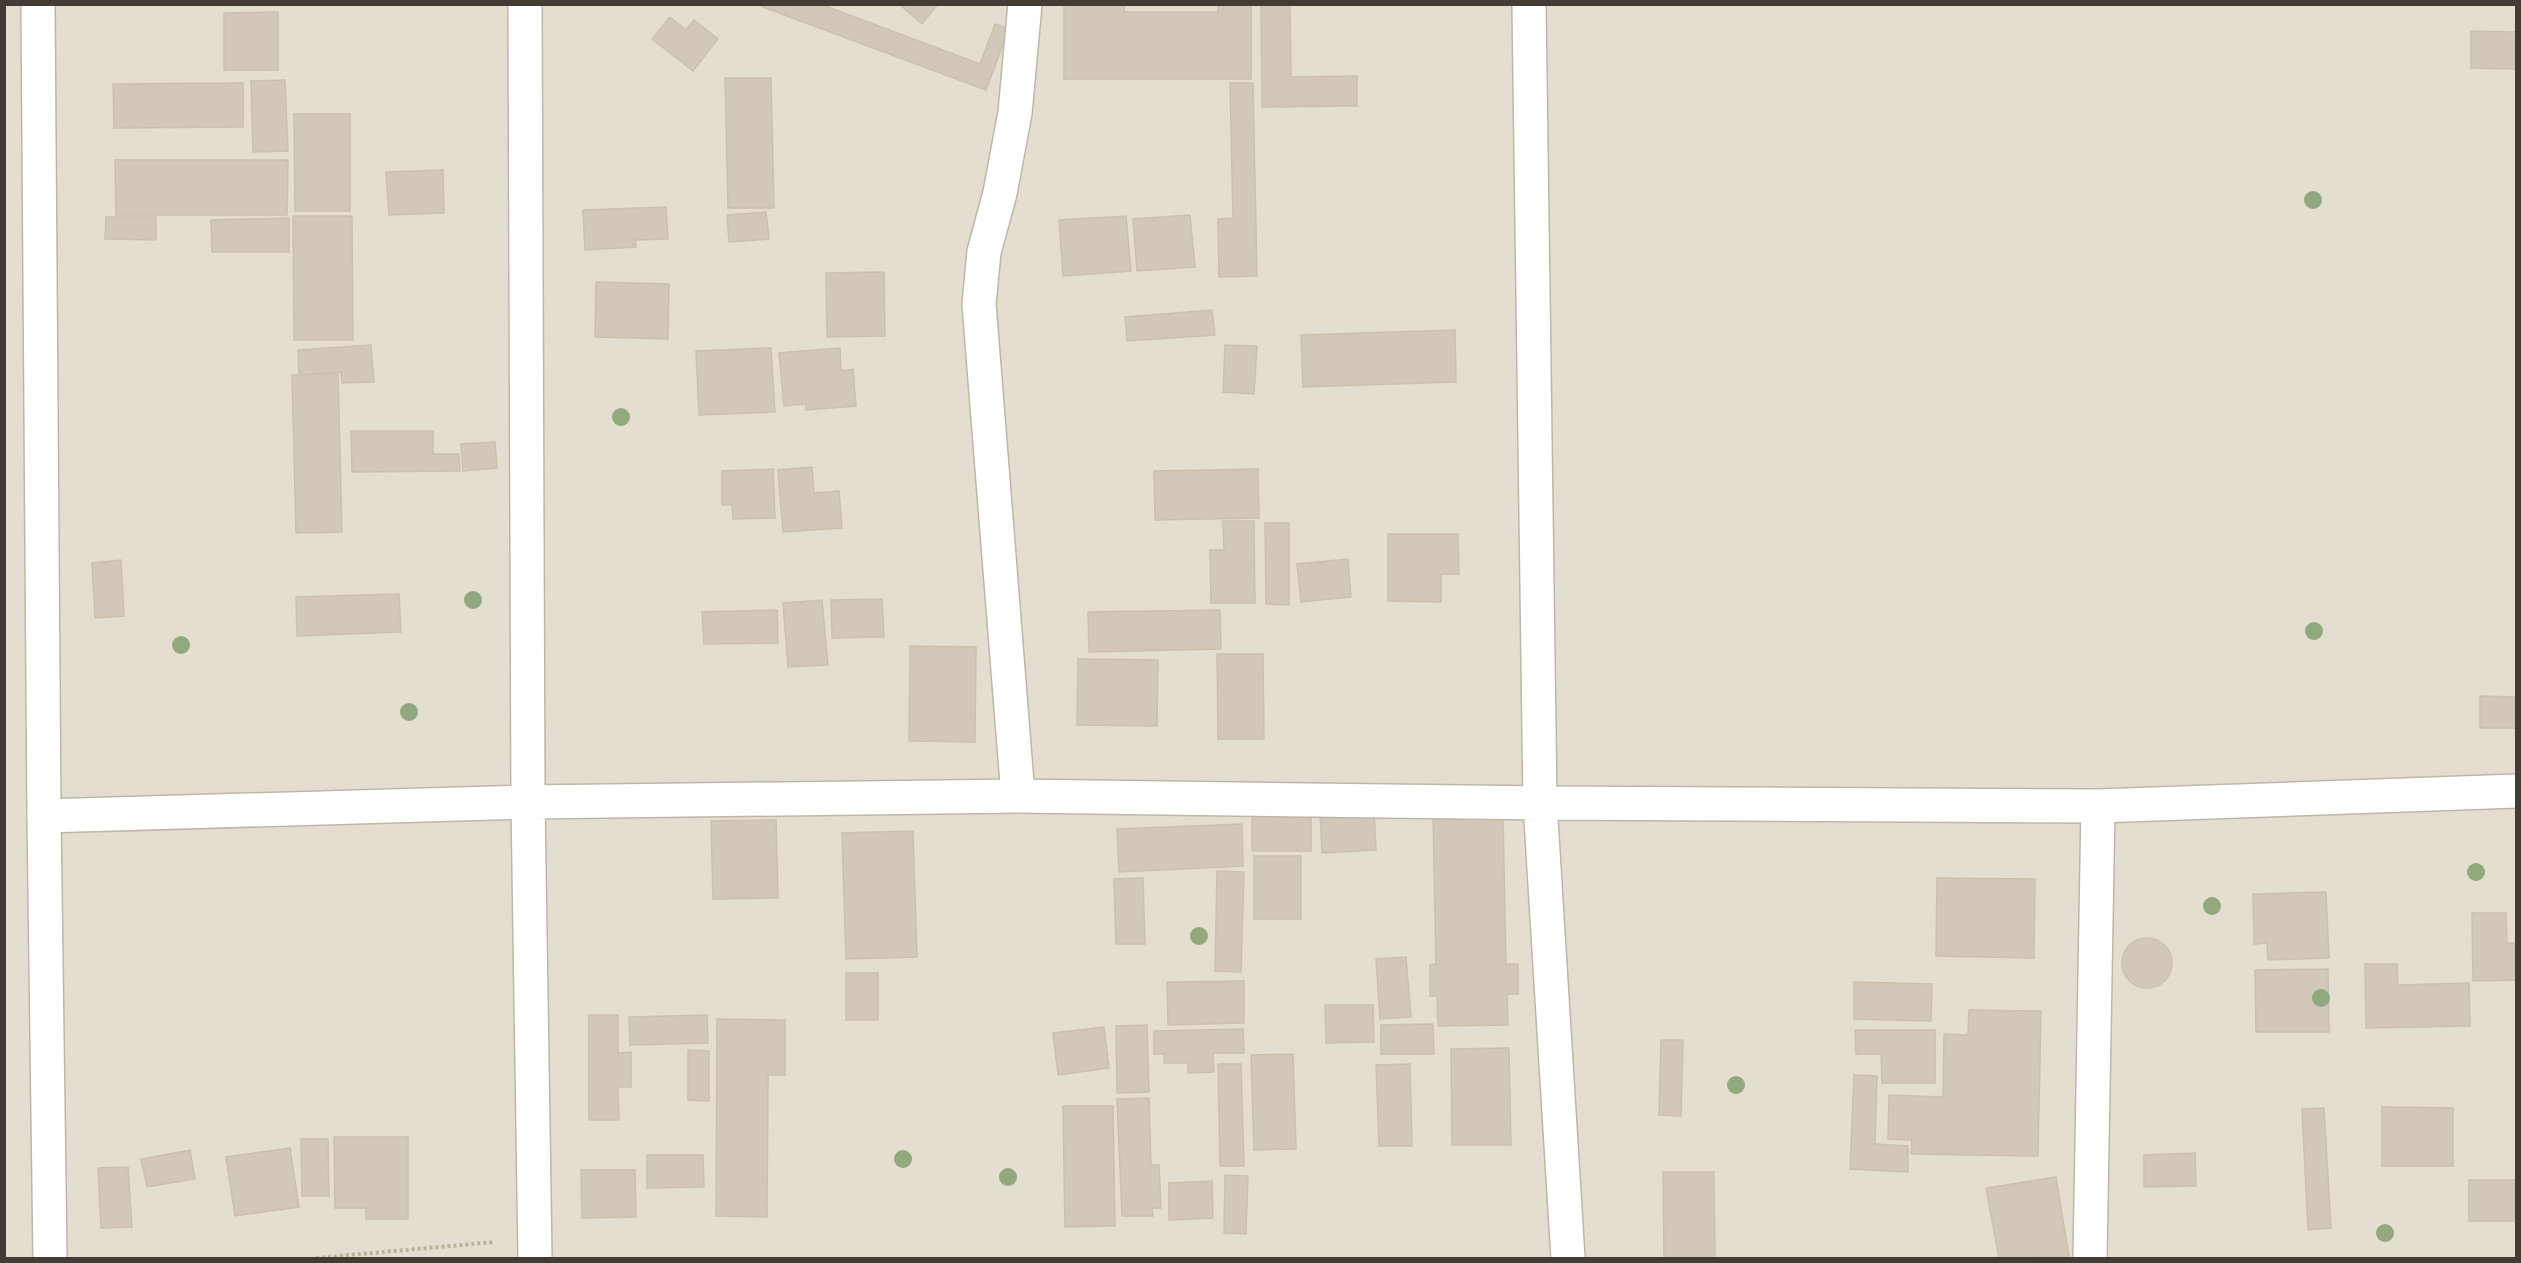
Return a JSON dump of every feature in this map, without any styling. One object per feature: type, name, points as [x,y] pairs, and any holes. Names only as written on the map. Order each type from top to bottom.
[{"type":"street","points":[[38,4],[50,1258]]},
{"type":"street","points":[[525,4],[528,802],[535,1258]]},
{"type":"street","points":[[1018,796],[979,304],[984,252],[1000,193],[1016,113],[1025,4]]},
{"type":"street","points":[[1529,4],[1540,803],[1568,1258]]},
{"type":"street","points":[[44,816],[528,802],[1018,796],[1540,803],[2098,806],[2517,791]]},
{"type":"street","points":[[2090,1258],[2098,806]]},
{"type":"path","points":[[316,1258],[498,1242]]},
{"type":"shaded area","points":[[5,5],[2516,5],[2516,1258],[5,1258]]},
{"type":"building","points":[[755,4],[820,4],[980,64],[995,24],[1009,29],[986,90]]},
{"type":"building","points":[[899,4],[938,4],[922,24]]},
{"type":"building","points":[[1064,4],[1125,4],[1124,12],[1218,12],[1218,4],[1251,4],[1251,79],[1064,79]]},
{"type":"building","points":[[1261,4],[1290,4],[1291,77],[1357,76],[1357,106],[1262,107]]},
{"type":"building","points":[[278,12],[278,70],[224,70],[224,13]]},
{"type":"building","points":[[670,17],[686,30],[694,20],[718,39],[693,71],[652,39]]},
{"type":"building","points":[[2471,31],[2516,32],[2516,69],[2471,68]]},
{"type":"building","points":[[725,78],[771,78],[774,208],[728,208]]},
{"type":"building","points":[[285,80],[288,151],[253,152],[251,81]]},
{"type":"building","points":[[243,83],[243,127],[114,128],[113,84]]},
{"type":"building","points":[[1230,83],[1253,83],[1257,276],[1219,277],[1218,219],[1233,218]]},
{"type":"building","points":[[294,114],[350,114],[350,211],[295,211]]},
{"type":"building","points":[[115,160],[288,160],[287,215],[116,215]]},
{"type":"building","points":[[443,170],[444,213],[389,215],[386,172]]},
{"type":"building","points":[[666,207],[668,239],[635,240],[636,247],[585,250],[583,210]]},
{"type":"building","points":[[766,212],[769,239],[729,242],[727,215]]},
{"type":"building","points":[[1190,215],[1195,267],[1137,271],[1133,219]]},
{"type":"building","points":[[293,216],[352,216],[353,340],[294,340]]},
{"type":"building","points":[[1126,216],[1131,271],[1063,276],[1059,220]]},
{"type":"building","points":[[106,217],[156,217],[156,240],[105,239]]},
{"type":"building","points":[[289,218],[289,252],[212,252],[211,220]]},
{"type":"building","points":[[884,272],[885,336],[827,337],[826,273]]},
{"type":"building","points":[[596,282],[669,284],[668,339],[595,337]]},
{"type":"building","points":[[1212,310],[1215,335],[1127,341],[1125,317]]},
{"type":"building","points":[[1455,330],[1456,382],[1303,387],[1301,335]]},
{"type":"building","points":[[371,345],[374,382],[342,383],[341,372],[299,375],[298,350]]},
{"type":"building","points":[[1225,345],[1257,346],[1254,394],[1223,392]]},
{"type":"building","points":[[771,348],[775,412],[699,415],[696,351]]},
{"type":"building","points":[[840,348],[841,371],[853,369],[856,406],[806,410],[806,404],[784,406],[779,353]]},
{"type":"building","points":[[338,374],[342,532],[296,533],[292,375]]},
{"type":"building","points":[[351,431],[433,431],[433,454],[459,454],[460,471],[352,472]]},
{"type":"building","points":[[495,442],[497,468],[463,471],[461,444]]},
{"type":"building","points":[[812,467],[814,493],[839,491],[842,528],[783,532],[778,470]]},
{"type":"building","points":[[773,469],[775,518],[733,519],[732,505],[722,505],[722,471]]},
{"type":"building","points":[[1258,469],[1259,518],[1155,520],[1154,471]]},
{"type":"building","points":[[1223,521],[1254,521],[1255,603],[1211,603],[1210,550],[1224,550]]},
{"type":"building","points":[[1265,523],[1289,523],[1289,605],[1266,604]]},
{"type":"building","points":[[1388,534],[1458,534],[1459,574],[1441,574],[1441,602],[1388,601]]},
{"type":"building","points":[[1348,559],[1351,597],[1301,602],[1297,564]]},
{"type":"building","points":[[121,560],[124,616],[95,618],[92,563]]},
{"type":"building","points":[[399,594],[401,632],[297,636],[296,597]]},
{"type":"building","points":[[882,599],[884,637],[832,638],[831,600]]},
{"type":"building","points":[[822,600],[828,665],[788,667],[783,603]]},
{"type":"building","points":[[777,610],[778,643],[704,644],[702,612]]},
{"type":"building","points":[[1220,610],[1221,649],[1089,652],[1088,612]]},
{"type":"building","points":[[910,646],[976,647],[975,742],[909,741]]},
{"type":"building","points":[[1217,654],[1263,654],[1264,739],[1218,739]]},
{"type":"building","points":[[1078,659],[1158,660],[1157,726],[1077,725]]},
{"type":"building","points":[[2480,696],[2516,697],[2516,728],[2480,728]]},
{"type":"building","points":[[1374,810],[1376,850],[1322,853],[1320,812]]},
{"type":"building","points":[[1252,812],[1311,813],[1311,851],[1252,851]]},
{"type":"building","points":[[1503,816],[1506,964],[1518,964],[1518,994],[1507,994],[1508,1025],[1438,1026],[1437,996],[1430,996],[1430,965],[1436,964],[1433,817]]},
{"type":"building","points":[[776,820],[778,898],[713,899],[711,821]]},
{"type":"building","points":[[1242,824],[1243,866],[1119,872],[1117,829]]},
{"type":"building","points":[[913,831],[917,957],[846,959],[842,833]]},
{"type":"building","points":[[1254,856],[1301,856],[1301,919],[1254,919]]},
{"type":"building","points":[[1217,871],[1244,872],[1241,972],[1215,971]]},
{"type":"building","points":[[1143,878],[1145,944],[1116,944],[1114,879]]},
{"type":"building","points":[[1937,878],[2035,879],[2034,958],[1936,956]]},
{"type":"building","points":[[2326,892],[2329,958],[2268,960],[2267,943],[2254,944],[2253,894]]},
{"type":"building","points":[[2472,913],[2506,913],[2507,943],[2516,943],[2516,980],[2473,981]]},
{"type":"building","points":[[2147,938],[2156,940],[2167,949],[2172,963],[2170,972],[2161,983],[2147,988],[2138,986],[2127,977],[2122,963],[2124,954],[2133,943]]},
{"type":"building","points":[[1406,957],[1411,1017],[1380,1019],[1376,959]]},
{"type":"building","points":[[2365,964],[2397,964],[2398,985],[2469,983],[2470,1026],[2366,1028]]},
{"type":"building","points":[[2328,969],[2329,1032],[2256,1032],[2255,970]]},
{"type":"building","points":[[846,973],[878,973],[878,1020],[846,1020]]},
{"type":"building","points":[[1244,981],[1244,1023],[1168,1025],[1167,982]]},
{"type":"building","points":[[1854,982],[1932,984],[1931,1021],[1854,1019]]},
{"type":"building","points":[[1325,1005],[1373,1005],[1374,1042],[1326,1043]]},
{"type":"building","points":[[1969,1010],[2041,1011],[2038,1156],[1911,1154],[1912,1140],[1888,1139],[1889,1095],[1943,1097],[1944,1034],[1968,1035]]},
{"type":"building","points":[[589,1015],[618,1015],[618,1053],[631,1052],[631,1087],[618,1087],[619,1120],[589,1120]]},
{"type":"building","points":[[707,1015],[708,1043],[630,1045],[629,1017]]},
{"type":"building","points":[[717,1019],[785,1020],[785,1075],[768,1075],[767,1217],[716,1216]]},
{"type":"building","points":[[1433,1024],[1434,1054],[1381,1054],[1381,1025]]},
{"type":"building","points":[[1147,1025],[1149,1092],[1117,1093],[1116,1026]]},
{"type":"building","points":[[1104,1027],[1109,1068],[1058,1075],[1053,1033]]},
{"type":"building","points":[[1243,1029],[1244,1053],[1213,1053],[1214,1072],[1188,1073],[1188,1063],[1164,1063],[1164,1054],[1154,1054],[1154,1031]]},
{"type":"building","points":[[1855,1030],[1935,1030],[1935,1083],[1882,1083],[1881,1054],[1856,1054]]},
{"type":"building","points":[[1661,1040],[1683,1040],[1681,1116],[1659,1115]]},
{"type":"building","points":[[1509,1048],[1511,1145],[1452,1145],[1451,1049]]},
{"type":"building","points":[[688,1050],[709,1051],[709,1101],[688,1100]]},
{"type":"building","points":[[1293,1054],[1296,1149],[1254,1150],[1251,1055]]},
{"type":"building","points":[[1218,1064],[1241,1064],[1244,1166],[1220,1166]]},
{"type":"building","points":[[1410,1064],[1412,1146],[1379,1146],[1376,1065]]},
{"type":"building","points":[[1854,1075],[1877,1076],[1875,1144],[1908,1146],[1908,1172],[1850,1169]]},
{"type":"building","points":[[1149,1098],[1151,1165],[1159,1165],[1161,1208],[1152,1208],[1153,1216],[1122,1216],[1117,1099]]},
{"type":"building","points":[[1063,1106],[1113,1106],[1115,1226],[1065,1227]]},
{"type":"building","points":[[2382,1107],[2453,1108],[2453,1166],[2382,1166]]},
{"type":"building","points":[[2324,1108],[2331,1228],[2308,1230],[2302,1109]]},
{"type":"building","points":[[334,1137],[408,1137],[408,1219],[366,1219],[366,1208],[335,1208]]},
{"type":"building","points":[[301,1139],[328,1139],[329,1196],[302,1196]]},
{"type":"building","points":[[290,1148],[299,1207],[235,1216],[226,1157]]},
{"type":"building","points":[[190,1150],[195,1179],[147,1187],[141,1159]]},
{"type":"building","points":[[2195,1153],[2196,1186],[2144,1187],[2144,1155]]},
{"type":"building","points":[[647,1155],[703,1155],[704,1187],[647,1188]]},
{"type":"building","points":[[128,1167],[132,1227],[101,1228],[98,1168]]},
{"type":"building","points":[[581,1170],[635,1170],[636,1217],[582,1218]]},
{"type":"building","points":[[1663,1172],[1714,1172],[1715,1258],[1664,1258]]},
{"type":"building","points":[[1225,1175],[1248,1176],[1246,1234],[1224,1233]]},
{"type":"building","points":[[2056,1177],[2069,1257],[1999,1258],[1986,1188]]},
{"type":"building","points":[[2469,1180],[2516,1180],[2516,1221],[2469,1221]]},
{"type":"building","points":[[1212,1181],[1213,1218],[1169,1220],[1169,1183]]}]
